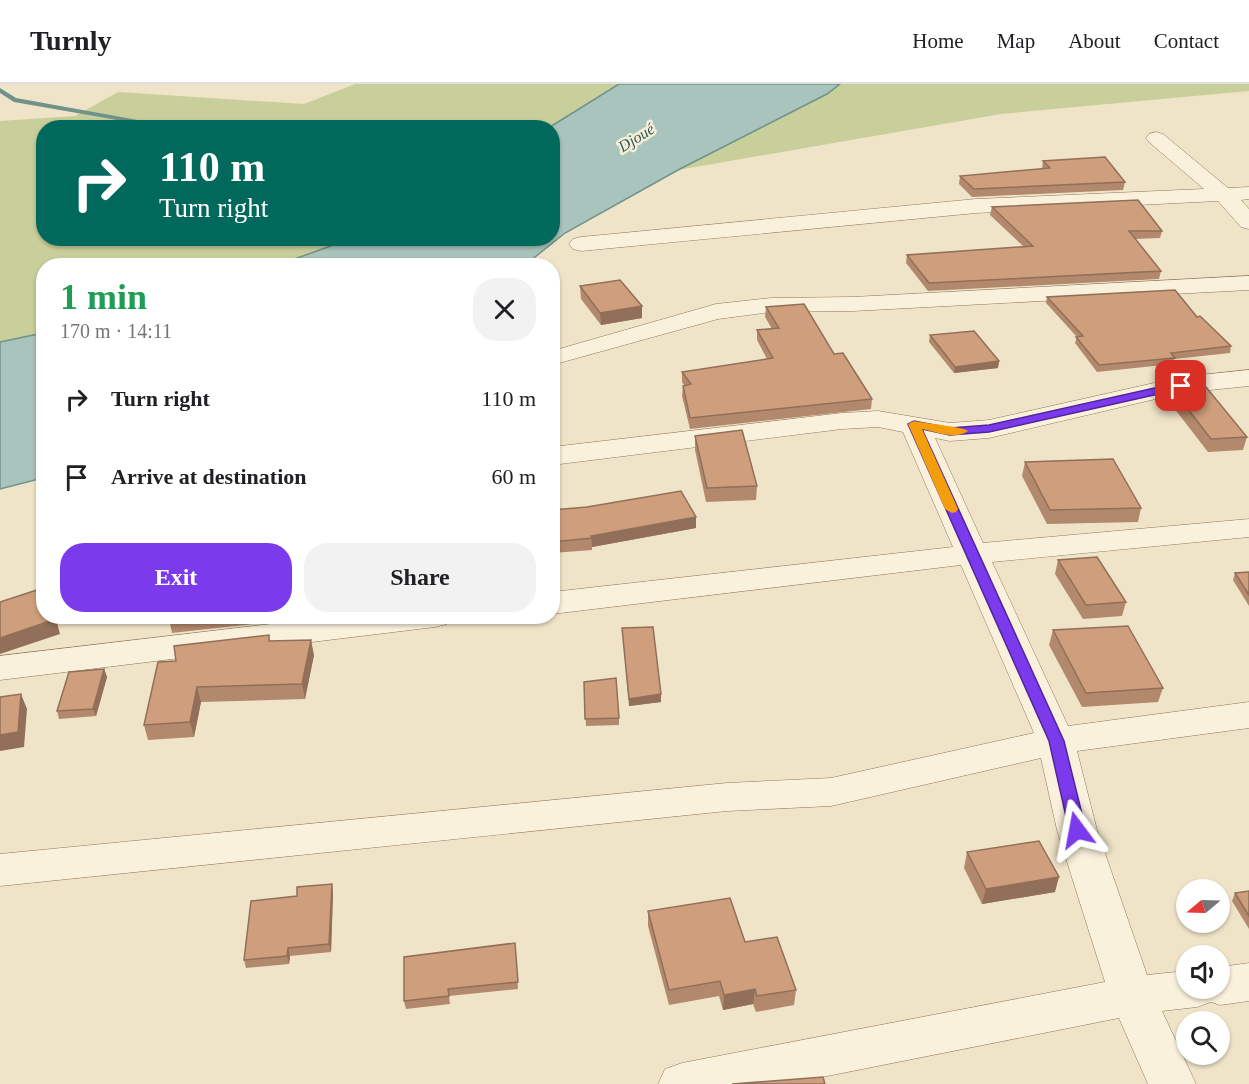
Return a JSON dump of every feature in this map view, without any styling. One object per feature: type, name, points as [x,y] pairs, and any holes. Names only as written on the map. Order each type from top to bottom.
[{"type":"street","points":[[1156,138],[1224,195],[1249,222]]},
{"type":"street","points":[[581,244],[976,206],[1249,193]]},
{"type":"street","points":[[560,357],[716,312],[771,305],[853,304],[1249,283]]},
{"type":"street","points":[[560,455],[842,421],[878,419],[950,432],[989,429],[1181,386],[1249,378]]},
{"type":"street","points":[[914,424],[1056,741],[1077,830],[1132,996],[1172,1084]]},
{"type":"street","points":[[560,602],[972,554],[1249,528]]},
{"type":"street","points":[[0,668],[368,624]]},
{"type":"street","points":[[0,870],[727,797],[831,792],[1056,741],[1249,716]]},
{"type":"street","points":[[1230,985],[1249,982]]},
{"type":"street","points":[[682,1084],[1132,996],[1176,991]]},
{"type":"green space","points":[[355,84],[619,84],[560,121],[36,120],[36,246],[331,246],[297,258],[36,258],[36,334],[0,342],[0,121],[75,116],[118,92],[304,104]]},
{"type":"green space","points":[[840,84],[1249,84],[1249,91],[1001,114],[678,170],[826,94]]},
{"type":"water","name":"Djoué","points":[[619,84],[840,84],[827,94],[678,170],[560,237],[560,121]]},
{"type":"water","points":[[331,246],[549,246],[534,258],[297,258]]},
{"type":"water","points":[[36,334],[36,480],[0,489],[0,342]]},
{"type":"building","points":[[1105,157],[1125,182],[974,189],[960,176],[1050,168],[1043,161]]},
{"type":"building","points":[[1138,200],[1162,231],[1129,231],[1161,271],[929,283],[907,255],[1033,246],[992,207]]},
{"type":"building","points":[[620,280],[642,306],[600,313],[580,286]]},
{"type":"building","points":[[1175,290],[1197,317],[1200,316],[1231,346],[1171,353],[1175,358],[1099,365],[1076,337],[1083,336],[1047,297]]},
{"type":"building","points":[[804,304],[834,354],[843,353],[872,399],[690,418],[683,386],[691,384],[682,372],[773,358],[757,330],[779,328],[766,307]]},
{"type":"building","points":[[974,331],[999,361],[955,367],[930,335]]},
{"type":"building","points":[[1201,381],[1247,437],[1211,439],[1170,386]]},
{"type":"building","points":[[742,430],[757,486],[707,488],[695,436]]},
{"type":"building","points":[[1113,459],[1141,508],[1050,510],[1025,462]]},
{"type":"building","points":[[681,491],[696,517],[591,536],[592,538],[560,541],[560,509]]},
{"type":"building","points":[[1097,557],[1126,602],[1086,605],[1058,560]]},
{"type":"building","points":[[1249,572],[1249,595],[1235,573]]},
{"type":"building","points":[[36,590],[36,624],[41,624],[0,638],[0,602]]},
{"type":"building","points":[[1128,626],[1163,688],[1086,693],[1053,630]]},
{"type":"building","points":[[653,627],[661,694],[629,699],[622,628]]},
{"type":"building","points":[[269,635],[269,641],[311,640],[302,684],[197,687],[190,722],[144,725],[158,662],[176,661],[174,646]]},
{"type":"building","points":[[104,669],[93,709],[57,711],[69,672]]},
{"type":"building","points":[[616,678],[619,718],[585,719],[584,682]]},
{"type":"building","points":[[21,694],[18,732],[0,735],[0,697]]},
{"type":"building","points":[[1039,841],[1059,877],[986,889],[967,852]]},
{"type":"building","points":[[332,884],[329,944],[288,948],[287,956],[244,960],[251,901],[297,896],[297,887]]},
{"type":"building","points":[[1249,891],[1249,916],[1235,893]]},
{"type":"building","points":[[730,898],[745,942],[777,937],[796,990],[757,996],[755,989],[724,995],[720,981],[669,990],[648,911]]},
{"type":"building","points":[[515,943],[518,982],[448,989],[449,996],[404,1001],[404,957]]},
{"type":"building","points":[[823,1077],[825,1084],[732,1084]]},
{"type":"waterway","points":[[0,90],[14,100],[132,120]]},
{"type":"slow traffic","points":[[952,509],[914,424],[950,432],[962,431]]},
{"type":"route","points":[[1077,830],[1056,741],[914,424],[950,432],[989,429],[1181,386]]}]
